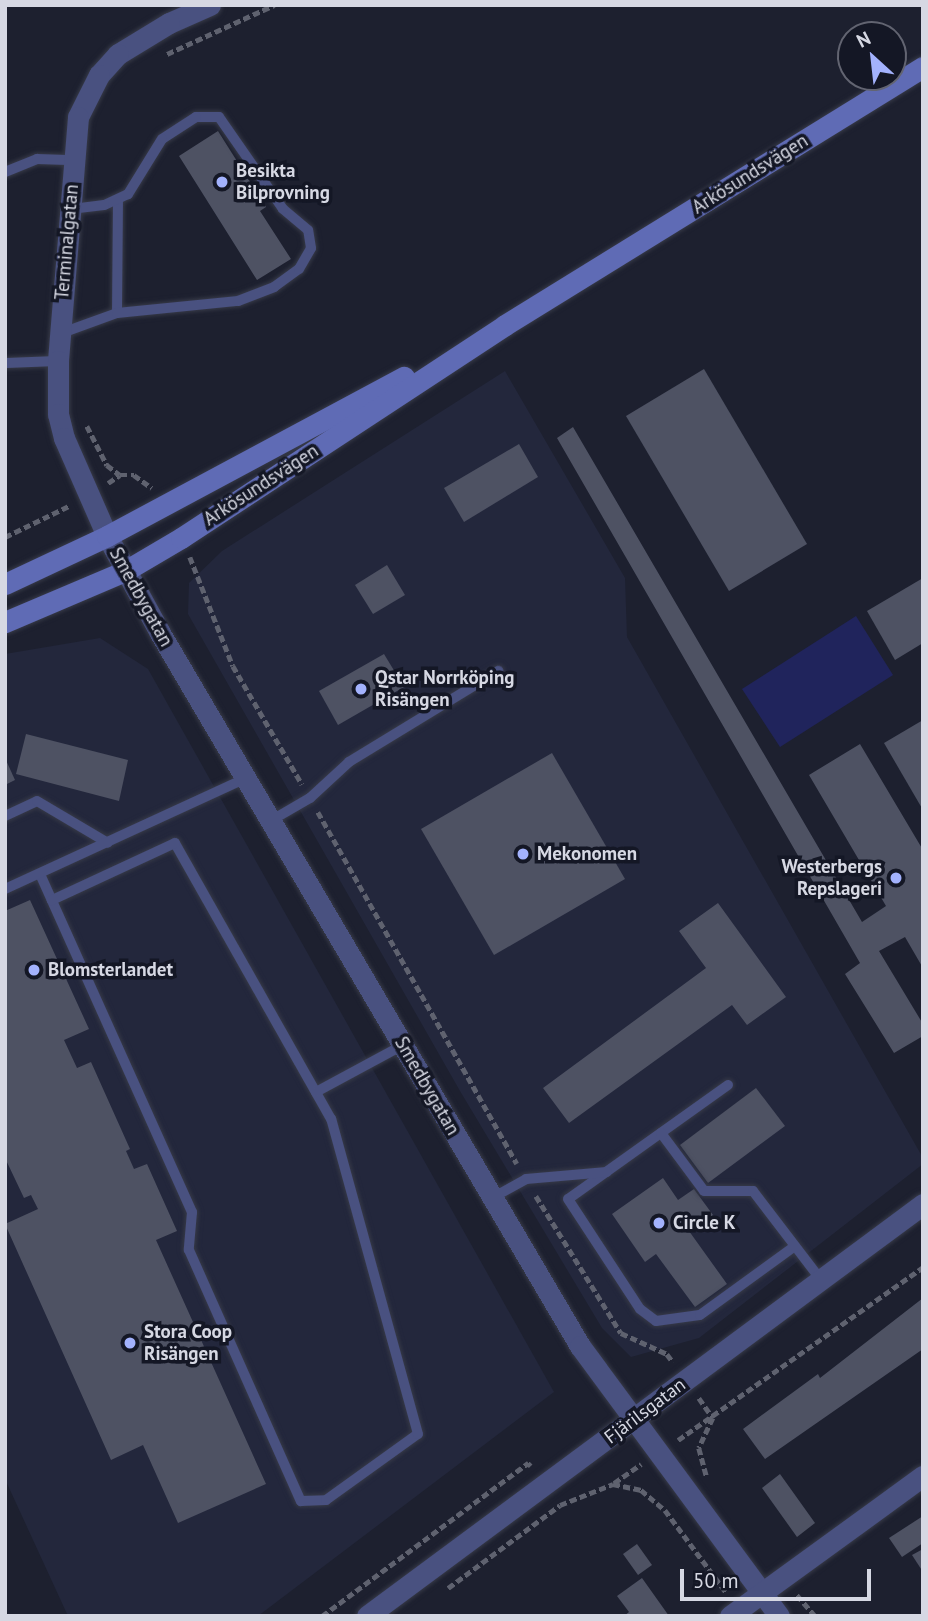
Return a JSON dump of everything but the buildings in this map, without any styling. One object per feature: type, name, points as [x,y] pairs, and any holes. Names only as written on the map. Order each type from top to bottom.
[{"type":"main road","name":"Arkösundsvägen","points":[[5,622],[125,571],[181,538],[505,325],[923,67]]},
{"type":"main road","name":"Arkösundsvägen","points":[[5,584],[107,536],[505,325]]},
{"type":"street","name":"Terminalgatan","points":[[107,536],[58,414],[59,334],[78,117],[99,75],[142,37],[210,5]]},
{"type":"street","name":"Smedbygatan","points":[[107,536],[125,571],[580,1346],[779,1616]]},
{"type":"street","name":"Fjärilsgatan","points":[[367,1616],[923,1204]]},
{"type":"street","points":[[735,1613],[923,1476]]},
{"type":"lane","points":[[59,334],[117,313],[237,301],[274,287],[299,268],[311,248],[308,230],[283,209],[219,117],[196,117],[162,139],[128,194],[118,200],[70,209]]},
{"type":"lane","points":[[5,172],[37,159],[75,160]]},
{"type":"lane","points":[[117,313],[118,200]]},
{"type":"lane","points":[[5,363],[58,361]]},
{"type":"lane","points":[[272,820],[310,799],[349,762],[498,671]]},
{"type":"lane","points":[[5,889],[246,778]]},
{"type":"lane","points":[[5,816],[37,801],[108,843]]},
{"type":"lane","points":[[40,874],[192,1212],[188,1250],[301,1501],[326,1500],[418,1434],[331,1119],[176,843],[52,900]]},
{"type":"lane","points":[[316,1092],[403,1045]]},
{"type":"lane","points":[[728,1086],[568,1199],[640,1309],[656,1321],[701,1315],[795,1245]]},
{"type":"lane","points":[[662,1133],[705,1191],[753,1191],[821,1280]]},
{"type":"lane","points":[[492,1198],[526,1179],[608,1172]]},
{"type":"path","points":[[5,537],[92,495],[120,475],[134,475],[150,485],[162,506]]},
{"type":"path","points":[[181,538],[206,589],[233,666],[526,1179],[621,1333],[667,1354],[713,1419]]},
{"type":"path","points":[[713,1488],[699,1448],[713,1419],[923,1267]]},
{"type":"path","points":[[444,1590],[560,1505],[613,1484],[640,1490],[665,1510],[735,1613]]},
{"type":"path","points":[[781,1580],[815,1616]]},
{"type":"shaded area","points":[[505,371],[625,578],[627,637],[923,1158],[923,1164],[699,1338],[631,1357],[602,1328],[460,1091],[188,614],[189,583],[222,551]]},
{"type":"shaded area","points":[[856,616],[893,675],[780,747],[742,689]]},
{"type":"shaded area","points":[[100,638],[148,669],[554,1392],[258,1616],[68,1616],[5,1479],[5,654]]},
{"type":"place","name":"Besikta Bilprovning","points":[[222,182]]},
{"type":"place","name":"Qstar Norrköping Risängen","points":[[361,689]]},
{"type":"place","name":"Mekonomen","points":[[523,854]]},
{"type":"place","name":"Westerbergs Repslageri","points":[[896,878]]},
{"type":"place","name":"Blomsterlandet","points":[[34,970]]},
{"type":"place","name":"Circle K","points":[[659,1223]]},
{"type":"place","name":"Stora Coop Risängen","points":[[130,1343]]}]
